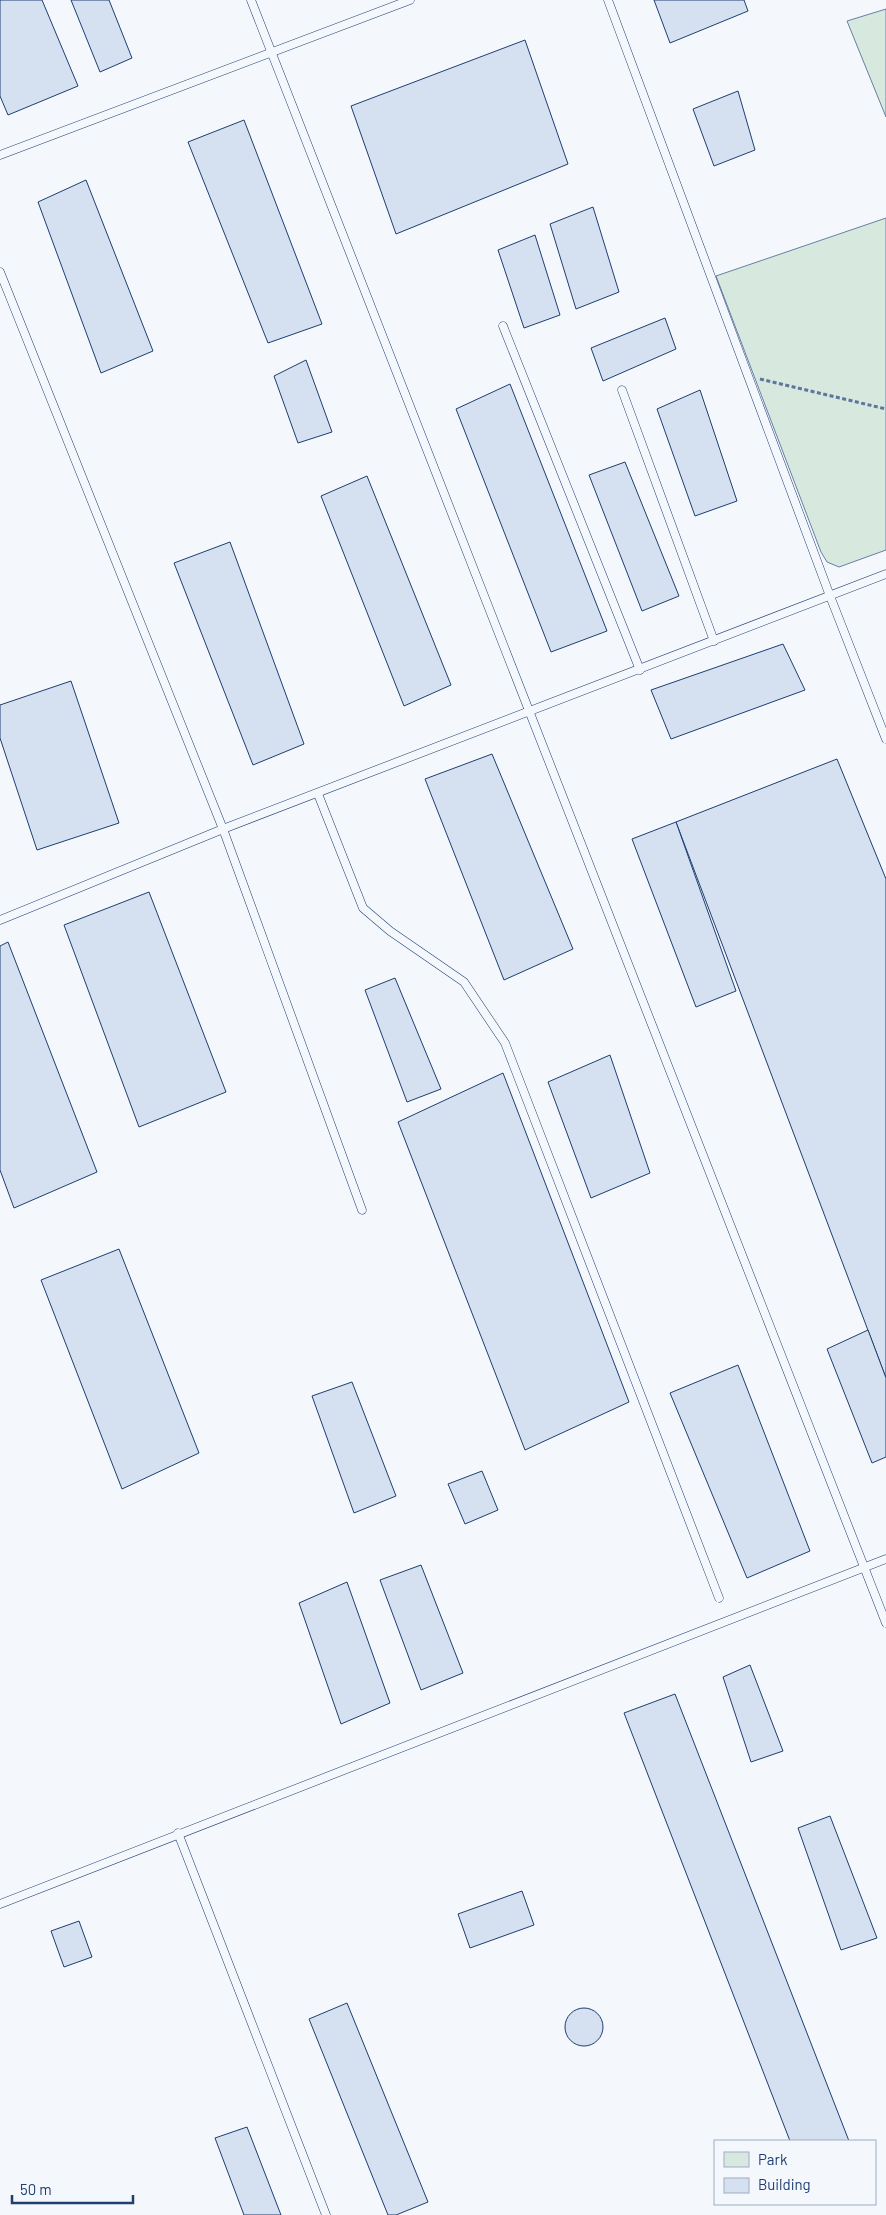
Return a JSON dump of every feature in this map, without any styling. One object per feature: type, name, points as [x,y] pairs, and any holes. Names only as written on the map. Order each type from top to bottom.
[{"type":"lane","points":[[250,0],[528,714],[886,1623]]},
{"type":"lane","points":[[0,155],[410,0]]},
{"type":"lane","points":[[608,0],[830,596],[886,739]]},
{"type":"lane","points":[[0,272],[223,829],[362,1210]]},
{"type":"lane","points":[[504,326],[640,670]]},
{"type":"lane","points":[[622,390],[714,641]]},
{"type":"lane","points":[[0,920],[223,829],[886,576]]},
{"type":"lane","points":[[318,794],[364,908],[390,930],[464,982],[505,1043],[719,1598]]},
{"type":"lane","points":[[0,1904],[178,1833],[886,1559]]},
{"type":"lane","points":[[178,1833],[326,2215]]},
{"type":"path","points":[[748,376],[886,409]]},
{"type":"green space","points":[[886,9],[886,117],[847,21]]},
{"type":"green space","points":[[886,218],[886,550],[839,567],[827,562],[821,552],[716,276]]},
{"type":"building","points":[[0,0],[42,0],[78,86],[8,115],[0,96]]},
{"type":"building","points":[[71,0],[109,0],[132,58],[100,72]]},
{"type":"building","points":[[654,0],[744,0],[748,11],[670,43]]},
{"type":"building","points":[[525,40],[568,164],[396,234],[351,106]]},
{"type":"building","points":[[738,91],[755,150],[714,166],[693,109]]},
{"type":"building","points":[[244,120],[322,324],[268,343],[188,142]]},
{"type":"building","points":[[86,180],[153,351],[101,373],[38,202]]},
{"type":"building","points":[[593,207],[619,292],[576,309],[550,224]]},
{"type":"building","points":[[535,235],[560,315],[524,328],[498,250]]},
{"type":"building","points":[[665,318],[676,349],[603,381],[591,348]]},
{"type":"building","points":[[306,360],[332,432],[298,443],[274,376]]},
{"type":"building","points":[[510,384],[607,631],[551,652],[456,409]]},
{"type":"building","points":[[700,390],[737,501],[695,516],[657,409]]},
{"type":"building","points":[[625,462],[679,596],[642,611],[589,475]]},
{"type":"building","points":[[367,476],[451,685],[404,706],[321,496]]},
{"type":"building","points":[[230,542],[304,744],[253,765],[174,563]]},
{"type":"building","points":[[783,644],[805,690],[671,739],[651,690]]},
{"type":"building","points":[[71,681],[119,823],[37,850],[0,738],[0,705]]},
{"type":"building","points":[[492,754],[573,949],[504,980],[425,779]]},
{"type":"building","points":[[837,759],[886,879],[886,1378],[676,822]]},
{"type":"building","points":[[676,822],[736,991],[696,1007],[632,839]]},
{"type":"building","points":[[149,892],[226,1092],[139,1127],[64,925]]},
{"type":"building","points":[[8,942],[97,1172],[14,1208],[0,1170],[0,946]]},
{"type":"building","points":[[395,978],[441,1089],[407,1102],[365,990]]},
{"type":"building","points":[[610,1055],[650,1173],[591,1198],[548,1082]]},
{"type":"building","points":[[503,1073],[629,1402],[525,1450],[398,1122]]},
{"type":"building","points":[[119,1249],[199,1453],[122,1489],[41,1280]]},
{"type":"building","points":[[868,1330],[886,1378],[886,1457],[872,1463],[827,1349]]},
{"type":"building","points":[[738,1365],[810,1551],[747,1578],[670,1393]]},
{"type":"building","points":[[352,1382],[396,1496],[354,1513],[312,1396]]},
{"type":"building","points":[[482,1471],[498,1510],[465,1524],[448,1484]]},
{"type":"building","points":[[421,1565],[463,1673],[421,1690],[380,1580]]},
{"type":"building","points":[[347,1582],[390,1703],[341,1724],[299,1603]]},
{"type":"building","points":[[750,1665],[783,1751],[751,1762],[723,1677]]},
{"type":"building","points":[[675,1694],[849,2140],[790,2140],[624,1713]]},
{"type":"building","points":[[830,1816],[877,1938],[841,1950],[798,1828]]},
{"type":"building","points":[[522,1891],[534,1925],[470,1948],[458,1914]]},
{"type":"building","points":[[79,1921],[92,1957],[64,1967],[51,1931]]},
{"type":"building","points":[[347,2003],[428,2202],[396,2215],[388,2215],[309,2019]]},
{"type":"building","points":[[584,2008],[598,2013],[603,2027],[598,2041],[584,2046],[570,2041],[565,2027],[570,2013]]},
{"type":"building","points":[[247,2127],[281,2215],[244,2215],[215,2138]]}]
